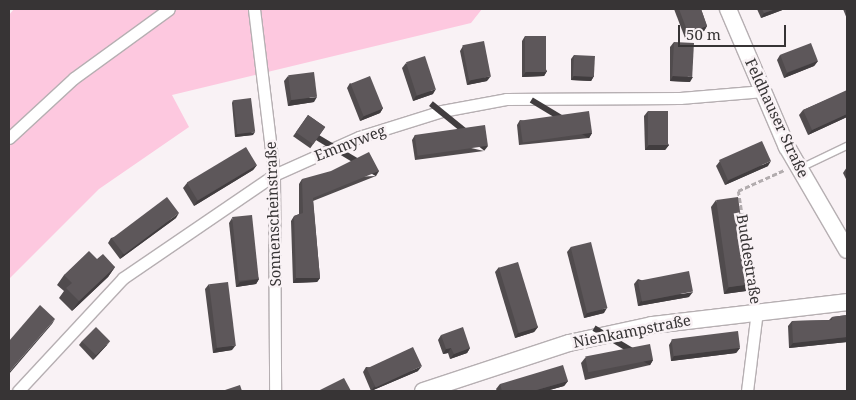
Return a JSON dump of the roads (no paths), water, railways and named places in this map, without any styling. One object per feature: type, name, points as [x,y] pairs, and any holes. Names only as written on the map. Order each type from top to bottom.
[{"type":"street","points":[[9,138],[74,78],[169,9]]},
{"type":"street","name":"Sonnenscheinstraße","points":[[254,9],[274,175],[275,391]]},
{"type":"street","name":"Feldhauser Straße","points":[[728,9],[798,167],[847,250]]},
{"type":"street","name":"Emmyweg","points":[[18,391],[123,278],[274,175],[359,137],[442,111],[506,98],[680,98],[764,91]]},
{"type":"street","name":"Nienkampstraße","points":[[423,391],[569,343],[652,325],[757,311],[847,302]]},
{"type":"street","name":"Buddestraße","points":[[748,391],[757,311]]},
{"type":"lane","points":[[798,167],[847,146]]}]
